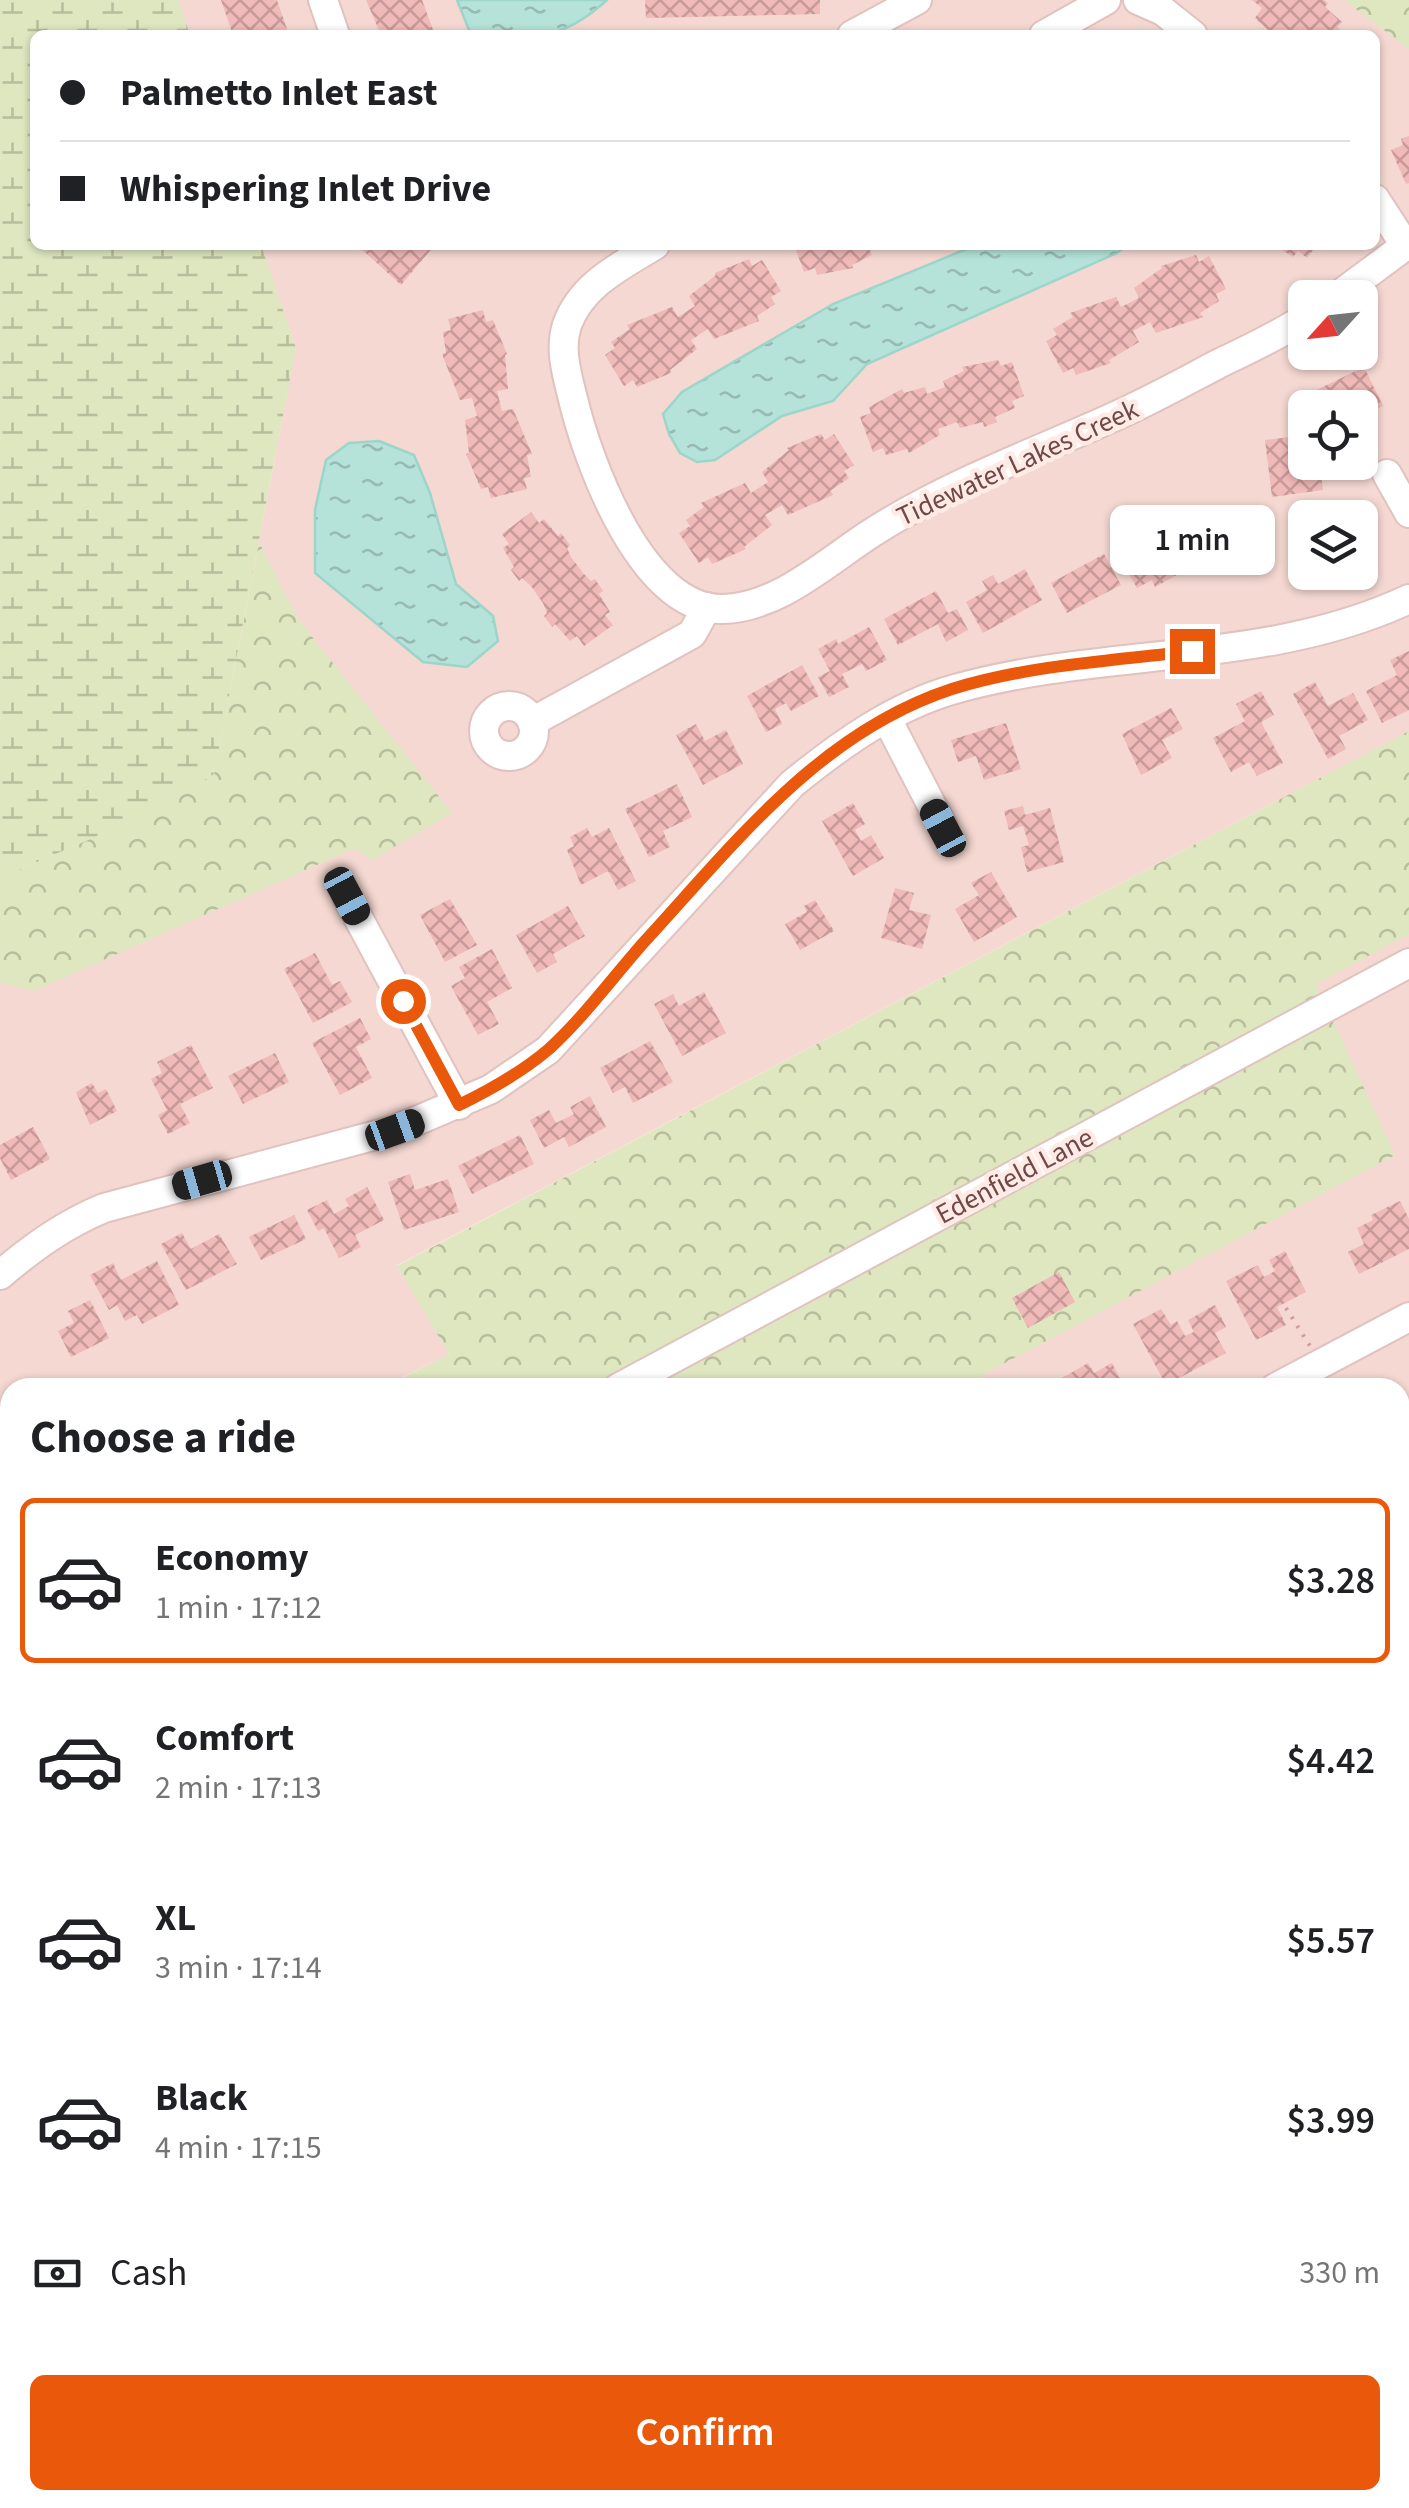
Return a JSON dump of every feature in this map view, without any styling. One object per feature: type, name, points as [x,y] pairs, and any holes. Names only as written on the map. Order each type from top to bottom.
[{"type":"street","points":[[323,0],[333,30]]},
{"type":"street","points":[[861,30],[916,0]]},
{"type":"street","points":[[1053,30],[1106,0]]},
{"type":"street","points":[[1138,0],[1186,30]]},
{"type":"street","points":[[1359,280],[1407,244],[1380,206]]},
{"type":"street","points":[[532,722],[692,634],[708,608],[678,592],[656,574],[627,536],[588,456],[564,364],[568,323],[588,290],[648,250]]},
{"type":"street","name":"Tidewater Lakes Creek","points":[[708,608],[748,606],[777,594],[908,509],[1115,417],[1288,327]]},
{"type":"street","points":[[1388,474],[1409,513]]},
{"type":"street","points":[[0,1275],[72,1221],[104,1208],[395,1130],[492,1089],[548,1050],[792,784],[831,752],[886,718],[951,690],[1009,676],[1330,630],[1409,600]]},
{"type":"street","points":[[886,718],[943,828]]},
{"type":"street","points":[[347,896],[459,1105]]},
{"type":"street","name":"Edenfield Lane","points":[[637,1378],[1409,962]]},
{"type":"street","points":[[1294,1378],[1407,1323]]},
{"type":"path","points":[[1286,1308],[1320,1364]]},
{"type":"shaded area","points":[[178,0],[1409,0],[1409,731],[397,1265],[449,1354],[401,1378],[0,1378],[0,983],[34,991],[355,848],[451,813],[298,619],[259,542],[296,348],[263,250],[1380,250],[1380,30],[188,30]]},
{"type":"shaded area","points":[[1409,934],[1409,1378],[977,1378],[1395,1155],[1315,984]]},
{"type":"green space","points":[[0,0],[178,0],[188,30],[30,30],[30,250],[263,250],[296,348],[214,774],[141,817],[0,878]]},
{"type":"green space","points":[[1344,0],[1409,0],[1409,49]]},
{"type":"green space","points":[[259,542],[298,619],[452,813],[372,860],[355,848],[34,991],[0,983],[0,878],[141,817],[214,774]]},
{"type":"green space","points":[[1409,731],[1409,934],[1316,984],[1395,1155],[977,1378],[402,1378],[449,1354],[397,1266]]},
{"type":"water","points":[[457,0],[607,0],[561,30],[469,30]]},
{"type":"water","points":[[964,250],[1121,250],[867,364],[833,401],[782,416],[715,460],[697,462],[680,453],[663,414],[682,392],[833,304]]},
{"type":"water","points":[[379,441],[414,455],[430,493],[456,584],[493,616],[498,641],[467,667],[423,662],[315,573],[315,510],[326,460],[349,443]]},
{"type":"building","points":[[221,0],[277,0],[287,30],[231,30]]},
{"type":"building","points":[[366,0],[422,0],[433,30],[379,30]]},
{"type":"building","points":[[645,0],[820,0],[820,14],[646,18]]},
{"type":"building","points":[[1252,0],[1324,0],[1328,3],[1325,7],[1342,22],[1337,27],[1341,30],[1268,30],[1255,18],[1262,8]]},
{"type":"building","points":[[1409,136],[1406,184],[1391,150],[1403,145],[1401,139]]},
{"type":"building","points":[[362,250],[431,250],[401,285]]},
{"type":"building","points":[[796,250],[870,250],[872,255],[852,265],[853,268],[817,275],[815,268],[804,272]]},
{"type":"building","points":[[1282,250],[1313,250],[1307,258],[1298,251],[1293,257]]},
{"type":"building","points":[[1196,255],[1199,262],[1209,256],[1226,289],[1216,294],[1219,301],[1200,313],[1203,317],[1156,333],[1150,322],[1133,331],[1139,342],[1109,360],[1111,363],[1076,375],[1073,368],[1063,373],[1046,341],[1057,335],[1053,329],[1073,317],[1070,313],[1116,297],[1121,307],[1139,298],[1134,288],[1161,266]]},
{"type":"building","points":[[749,259],[752,266],[762,260],[781,291],[771,297],[775,304],[757,316],[759,321],[714,339],[708,329],[691,340],[697,349],[671,373],[637,387],[633,380],[624,386],[605,355],[615,348],[611,342],[630,329],[627,325],[672,307],[678,317],[695,306],[689,296],[715,273]]},
{"type":"building","points":[[483,310],[486,322],[493,320],[507,354],[508,389],[497,391],[502,411],[513,409],[532,454],[527,455],[531,477],[524,478],[527,489],[491,498],[488,487],[481,489],[466,454],[469,453],[465,420],[477,416],[472,398],[460,400],[442,354],[446,353],[443,332],[451,330],[448,319]]},
{"type":"building","points":[[998,360],[1001,366],[1012,362],[1024,396],[1012,401],[1015,408],[995,417],[997,422],[960,428],[957,422],[938,429],[940,435],[909,453],[907,449],[886,455],[883,448],[873,452],[860,417],[871,413],[869,407],[902,389],[904,393],[925,387],[927,394],[945,387],[943,381],[964,371],[962,367]]},
{"type":"building","points":[[1365,370],[1375,390],[1316,390]]},
{"type":"building","points":[[821,434],[825,440],[834,434],[854,465],[844,471],[849,478],[830,491],[833,495],[788,515],[782,505],[765,515],[772,525],[746,549],[712,564],[708,557],[699,563],[679,533],[690,526],[686,520],[704,507],[701,503],[745,483],[751,493],[768,482],[762,472],[787,448]]},
{"type":"building","points":[[1288,437],[1288,480],[1322,480],[1323,490],[1272,497],[1265,440]]},
{"type":"building","points":[[531,512],[539,523],[544,519],[558,536],[561,533],[570,545],[567,548],[571,557],[603,591],[599,594],[610,612],[605,615],[613,625],[584,646],[577,636],[570,641],[555,624],[552,627],[531,586],[522,578],[519,581],[511,570],[514,567],[503,548],[509,544],[502,534]]},
{"type":"building","points":[[1254,522],[1264,545],[1226,561],[1216,538]]},
{"type":"building","points":[[1180,533],[1197,564],[1155,587],[1152,580],[1137,588],[1123,564]]},
{"type":"building","points":[[1104,554],[1121,585],[1067,613],[1051,583]]},
{"type":"building","points":[[1025,569],[1042,600],[983,633],[966,602],[987,590],[982,581],[993,575],[998,584]]},
{"type":"building","points":[[936,591],[948,613],[957,609],[968,630],[946,642],[938,624],[898,645],[884,619]]},
{"type":"building","points":[[869,627],[887,660],[866,671],[862,664],[842,674],[849,687],[829,697],[818,677],[830,671],[818,649],[836,639],[838,644]]},
{"type":"building","points":[[1409,651],[1409,710],[1382,723],[1366,691],[1397,675],[1390,660]]},
{"type":"building","points":[[802,665],[819,696],[791,711],[786,703],[775,709],[782,724],[766,732],[747,696]]},
{"type":"building","points":[[1315,682],[1328,706],[1353,693],[1368,720],[1339,736],[1346,749],[1328,759],[1293,694]]},
{"type":"building","points":[[1261,691],[1274,715],[1261,722],[1283,763],[1257,776],[1249,762],[1231,772],[1213,738],[1245,721],[1236,704]]},
{"type":"building","points":[[1171,708],[1183,729],[1162,740],[1172,758],[1141,775],[1122,734]]},
{"type":"building","points":[[1006,723],[1021,769],[984,780],[976,756],[958,762],[951,740]]},
{"type":"building","points":[[696,724],[705,741],[726,730],[743,764],[703,785],[676,735]]},
{"type":"building","points":[[677,784],[692,817],[663,831],[670,847],[649,857],[625,809]]},
{"type":"building","points":[[853,803],[865,824],[855,830],[861,841],[871,835],[884,858],[853,876],[822,821]]},
{"type":"building","points":[[1023,806],[1025,815],[1050,808],[1064,862],[1027,872],[1021,847],[1029,845],[1023,826],[1009,830],[1004,811]]},
{"type":"building","points":[[587,828],[592,837],[609,828],[636,881],[618,890],[608,871],[581,885],[567,850],[574,846],[570,837]]},
{"type":"building","points":[[991,872],[1017,917],[974,942],[955,909],[979,895],[971,883]]},
{"type":"building","points":[[895,888],[914,893],[909,910],[931,915],[922,949],[881,938]]},
{"type":"building","points":[[450,899],[477,945],[445,962],[420,915]]},
{"type":"building","points":[[815,900],[834,931],[800,950],[785,924],[807,912],[804,906]]},
{"type":"building","points":[[568,906],[585,936],[553,954],[557,962],[537,973],[516,935]]},
{"type":"building","points":[[492,949],[512,988],[487,1002],[499,1024],[478,1035],[451,986],[465,978],[459,967]]},
{"type":"building","points":[[315,953],[332,985],[340,981],[352,1002],[313,1023],[284,969]]},
{"type":"building","points":[[704,992],[726,1033],[682,1056],[654,1004],[673,994],[679,1006]]},
{"type":"building","points":[[360,1018],[371,1039],[356,1047],[372,1078],[340,1095],[312,1043]]},
{"type":"building","points":[[650,1041],[673,1082],[633,1103],[625,1087],[613,1093],[600,1068]]},
{"type":"building","points":[[191,1045],[213,1088],[180,1104],[190,1123],[168,1134],[158,1115],[167,1110],[151,1079],[162,1073],[157,1062]]},
{"type":"building","points":[[275,1053],[289,1082],[243,1104],[228,1076]]},
{"type":"building","points":[[92,1083],[98,1093],[106,1089],[117,1111],[90,1125],[76,1092]]},
{"type":"building","points":[[590,1096],[606,1127],[569,1147],[564,1137],[544,1148],[530,1120],[549,1110],[556,1123],[574,1114],[570,1107]]},
{"type":"building","points":[[33,1127],[50,1159],[11,1180],[0,1158],[0,1145]]},
{"type":"building","points":[[520,1135],[534,1164],[472,1194],[458,1166]]},
{"type":"building","points":[[410,1174],[415,1190],[448,1179],[459,1212],[404,1230],[388,1182]]},
{"type":"building","points":[[367,1187],[384,1220],[355,1235],[361,1247],[339,1258],[324,1228],[318,1231],[307,1210],[327,1200],[334,1214],[349,1206],[345,1199]]},
{"type":"building","points":[[1400,1201],[1409,1219],[1409,1249],[1359,1274],[1348,1252],[1364,1244],[1357,1228],[1373,1220],[1371,1215]]},
{"type":"building","points":[[294,1215],[306,1239],[261,1260],[249,1237]]},
{"type":"building","points":[[182,1233],[191,1249],[219,1234],[237,1264],[186,1290],[161,1244]]},
{"type":"building","points":[[1285,1251],[1306,1292],[1277,1307],[1286,1325],[1256,1340],[1226,1281],[1258,1265],[1264,1277],[1275,1271],[1269,1260]]},
{"type":"building","points":[[157,1261],[179,1305],[142,1324],[137,1315],[125,1321],[117,1305],[109,1310],[90,1275],[113,1263],[121,1280]]},
{"type":"building","points":[[1059,1272],[1075,1302],[1028,1328],[1012,1298]]},
{"type":"building","points":[[90,1300],[109,1338],[71,1357],[58,1331],[74,1323],[68,1311]]},
{"type":"building","points":[[1215,1305],[1226,1327],[1215,1333],[1226,1353],[1179,1378],[1162,1378],[1133,1324],[1161,1309],[1171,1325],[1177,1321],[1185,1336],[1194,1332],[1188,1320]]},
{"type":"building","points":[[1088,1363],[1094,1373],[1112,1363],[1120,1378],[1062,1378]]},
{"type":"route","points":[[403,1001],[459,1105],[492,1089],[548,1050],[792,784],[852,738],[886,718],[951,690],[1009,676],[1192,651]]}]
